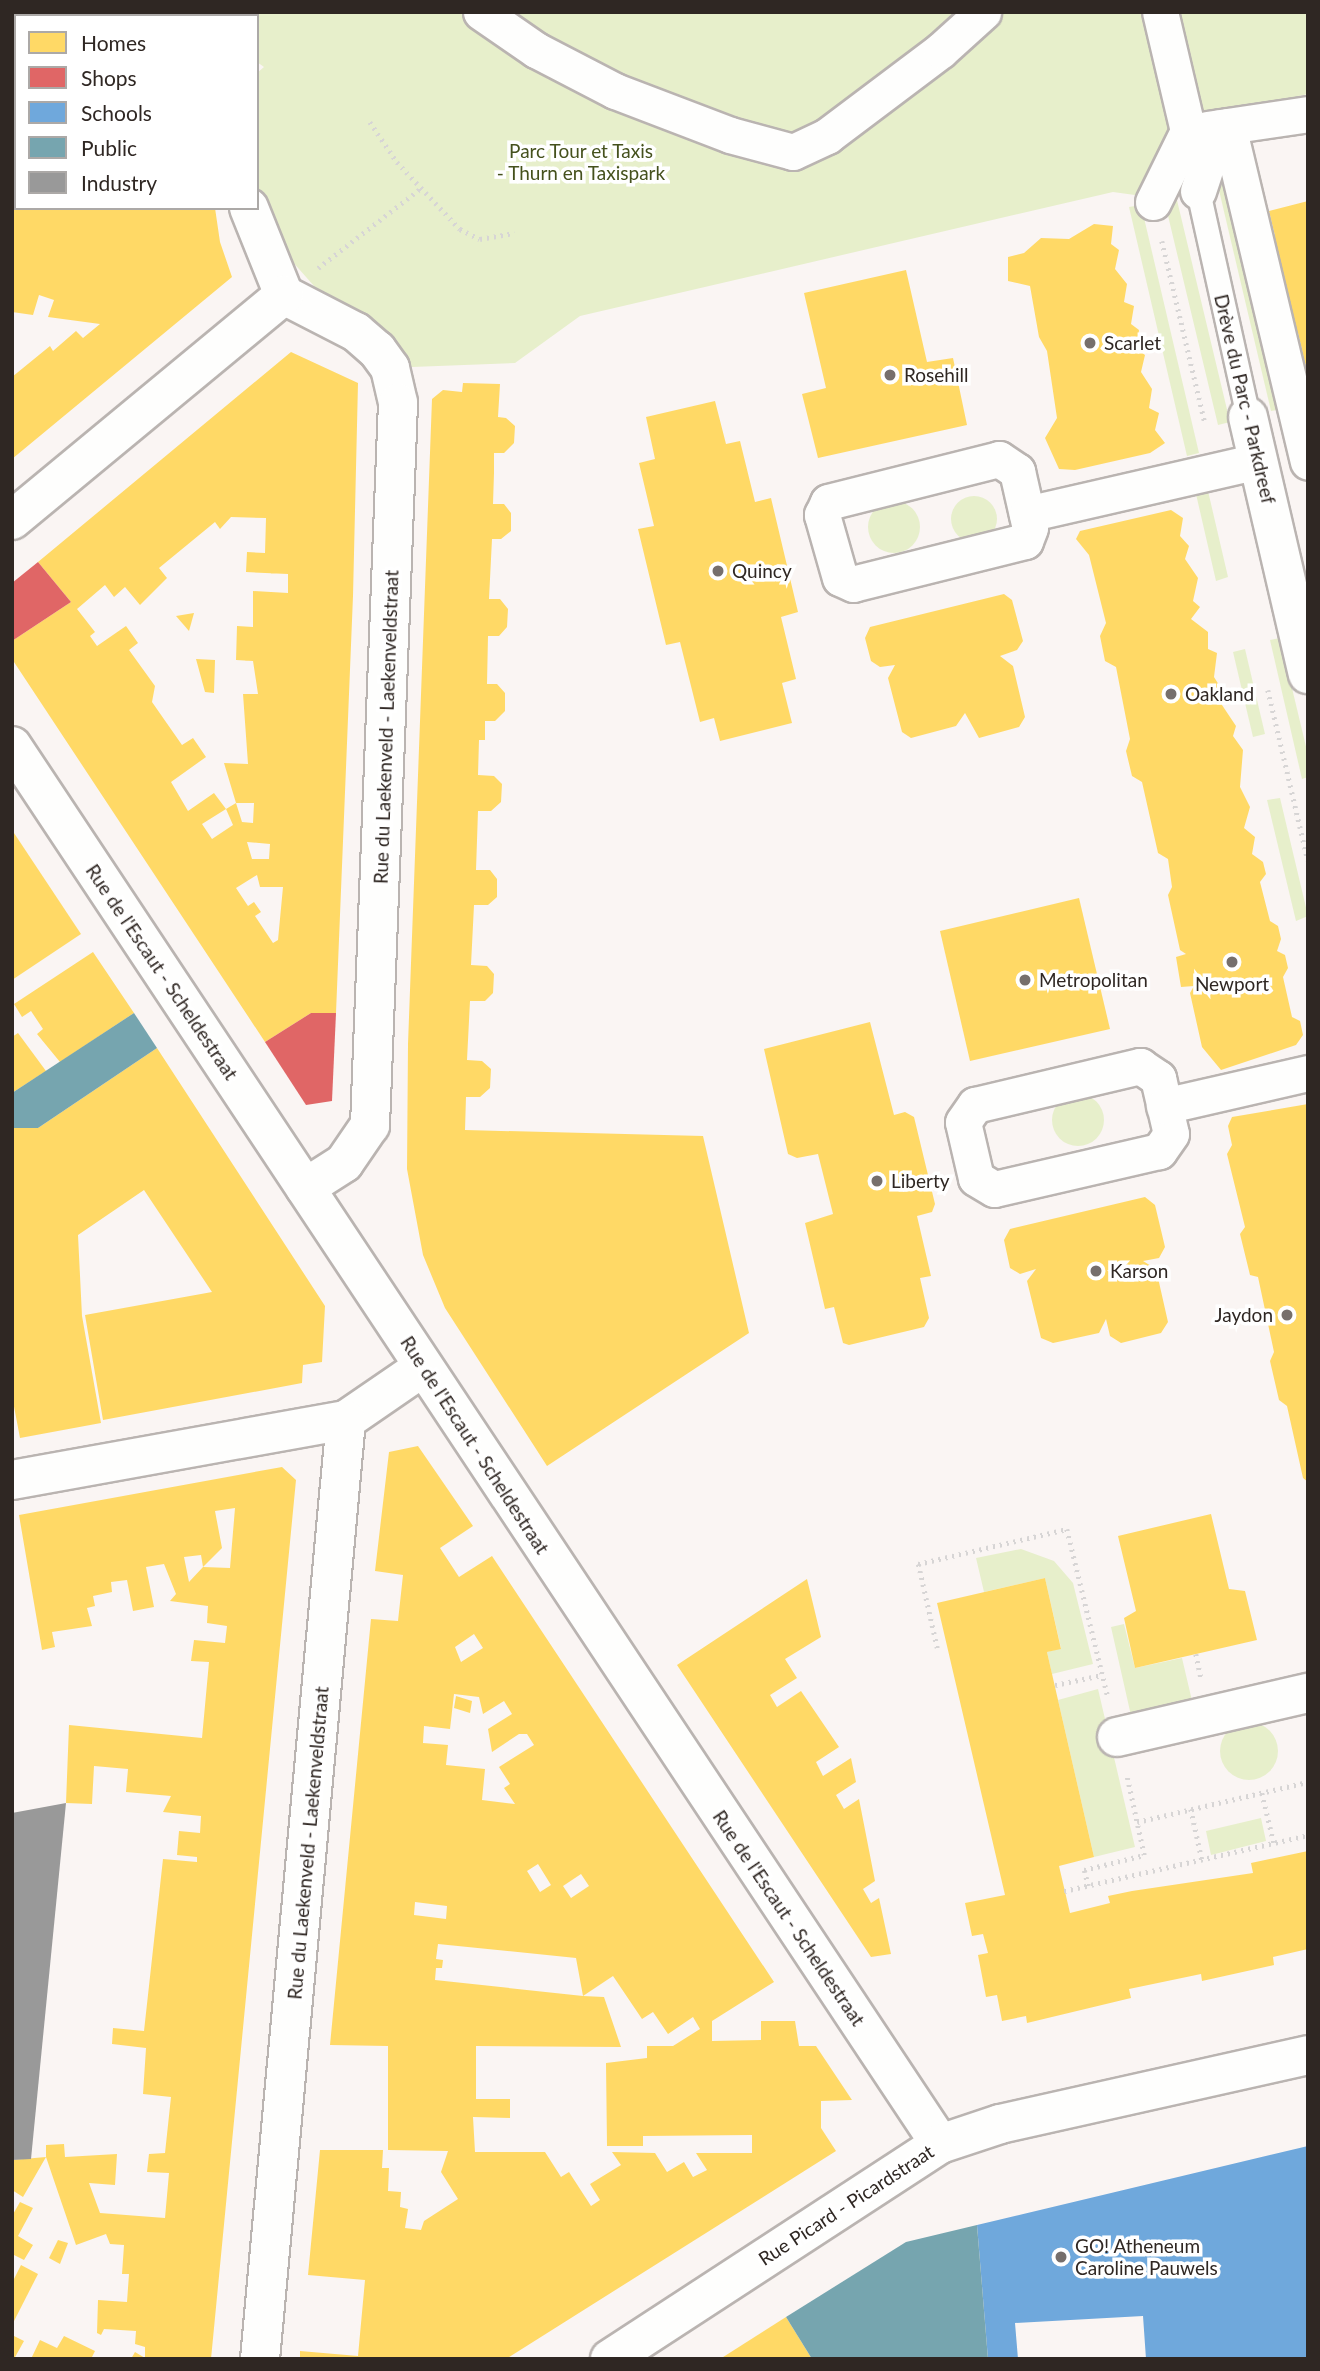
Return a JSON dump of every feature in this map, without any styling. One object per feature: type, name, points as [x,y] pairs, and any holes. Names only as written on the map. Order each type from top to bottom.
[{"type":"street","points":[[481,12],[536,50],[615,90],[730,135],[793,152],[808,149],[827,136],[941,50],[983,12]]},
{"type":"street","points":[[1160,12],[1212,128],[1308,462]]},
{"type":"street","points":[[1153,202],[1212,128],[1308,114]]},
{"type":"street","name":"Drève du Parc - Parkdreef","points":[[1198,191],[1212,128]]},
{"type":"street","points":[[12,520],[284,295],[250,210]]},
{"type":"street","name":"Rue du Laekenveld - Laekenveldstraat","points":[[284,295],[356,332],[377,351],[390,368],[398,403],[370,1125],[344,1163],[306,1188]]},
{"type":"street","name":"Drève du Parc - Parkdreef","points":[[1248,417],[1308,674]]},
{"type":"street","points":[[999,459],[1017,471],[1027,514],[1028,535],[1018,545],[853,584],[835,572],[822,515],[834,498],[999,459]]},
{"type":"street","points":[[1027,514],[1258,461]]},
{"type":"street","name":"Rue de l'Escaut - Scheldestraat","points":[[12,746],[940,2144]]},
{"type":"street","points":[[1140,1066],[1158,1078],[1164,1106],[1171,1134],[1159,1151],[994,1189],[976,1178],[963,1122],[975,1105],[1140,1066]]},
{"type":"street","points":[[1164,1106],[1308,1073]]},
{"type":"street","points":[[12,1480],[346,1420],[423,1367]]},
{"type":"street","name":"Rue du Laekenveld - Laekenveldstraat","points":[[260,2359],[346,1420]]},
{"type":"street","points":[[1117,1737],[1308,1693]]},
{"type":"street","name":"Rue Picard - Picardstraat","points":[[610,2359],[940,2144],[999,2124],[1308,2055]]},
{"type":"lane","name":"Drève du Parc - Parkdreef","points":[[1198,191],[1248,417]]},
{"type":"path","points":[[370,122],[375,135],[420,190],[460,229],[480,239],[514,233]]},
{"type":"path","points":[[284,295],[420,190]]},
{"type":"path","points":[[937,1647],[918,1564],[1067,1529],[1144,1855],[1084,1870],[1088,1886]]},
{"type":"path","points":[[1055,1685],[1102,1675]]},
{"type":"path","points":[[1137,1822],[1308,1782]]},
{"type":"path","points":[[1262,1793],[1274,1843]]},
{"type":"path","points":[[1191,1810],[1202,1860]]},
{"type":"path","points":[[1065,1891],[1308,1835]]},
{"type":"green space","name":"Parc Tour et Taxis - Thurn en Taxispark","points":[[179,12],[1308,12],[1308,94],[1203,118],[1165,198],[1176,196],[1230,422],[1218,425],[1164,199],[1113,192],[580,316],[515,363],[412,367],[380,330],[314,286],[291,260],[259,198],[259,71],[264,67],[259,63],[259,14]]},
{"type":"green space","points":[[1230,183],[1283,409],[1271,411],[1218,186]]},
{"type":"green space","points":[[1141,205],[1199,453],[1187,456],[1129,207]]},
{"type":"green space","points":[[1208,491],[1228,577],[1216,581],[1196,494]]},
{"type":"green space","points":[[974,496],[990,503],[997,519],[990,535],[974,542],[958,535],[951,519],[958,503]]},
{"type":"green space","points":[[894,501],[904,503],[912,509],[918,517],[918,537],[912,545],[904,551],[894,553],[884,551],[876,545],[870,537],[868,527],[870,517],[876,509],[884,503]]},
{"type":"green space","points":[[1280,638],[1308,755],[1308,777],[1302,779],[1270,640]]},
{"type":"green space","points":[[1245,649],[1265,734],[1253,737],[1233,652]]},
{"type":"green space","points":[[1280,798],[1308,916],[1296,921],[1267,800]]},
{"type":"green space","points":[[1078,1094],[1088,1096],[1096,1102],[1102,1110],[1102,1130],[1096,1138],[1088,1144],[1078,1146],[1068,1144],[1060,1138],[1054,1130],[1052,1120],[1054,1110],[1060,1102],[1068,1096]]},
{"type":"green space","points":[[1021,1549],[1054,1561],[1073,1583],[1093,1664],[1052,1674],[1047,1652],[1061,1648],[1045,1578],[984,1592],[976,1558]]},
{"type":"green space","points":[[1124,1624],[1135,1668],[1182,1658],[1193,1705],[1132,1720],[1111,1627]]},
{"type":"green space","points":[[1098,1689],[1135,1847],[1094,1857],[1058,1700]]},
{"type":"green space","points":[[1243,1722],[1255,1722],[1265,1726],[1274,1735],[1278,1757],[1270,1772],[1255,1780],[1243,1780],[1233,1776],[1224,1767],[1220,1757],[1220,1745],[1224,1735],[1233,1726]]},
{"type":"green space","points":[[1261,1818],[1266,1841],[1211,1855],[1206,1831]]},
{"type":"building: Homes","points":[[12,12],[140,13],[14,14],[14,34]]},
{"type":"building: Homes","points":[[12,135],[14,210],[215,210],[220,242],[232,277],[12,459],[12,377],[50,346],[53,351],[76,331],[83,338],[100,324],[48,317],[54,300],[39,295],[33,315],[12,312]]},
{"type":"building: Homes","points":[[1308,201],[1307,371],[1298,333],[1286,336],[1264,238],[1275,236],[1269,211]]},
{"type":"building: Homes","name":"Scarlet","points":[[1094,224],[1113,226],[1111,244],[1119,250],[1115,269],[1127,284],[1124,302],[1134,306],[1131,324],[1139,330],[1137,349],[1145,355],[1141,372],[1152,389],[1149,408],[1159,413],[1155,430],[1165,443],[1150,453],[1075,470],[1059,469],[1045,438],[1057,418],[1047,351],[1039,337],[1030,286],[1008,281],[1008,257],[1024,253],[1041,238],[1069,239]]},
{"type":"building: Homes","name":"Rosehill","points":[[906,270],[927,362],[953,358],[967,425],[818,458],[802,394],[826,388],[804,293]]},
{"type":"building: Homes","points":[[291,352],[358,383],[353,596],[336,1013],[311,1013],[265,1042],[12,659],[12,641],[71,602],[38,562]],"holes":[[[231,517],[266,518],[265,553],[247,552],[246,572],[288,574],[288,593],[253,591],[253,627],[237,626],[236,660],[253,661],[258,694],[243,694],[248,764],[224,763],[236,803],[226,809],[214,793],[188,811],[171,782],[206,757],[193,738],[182,745],[152,702],[155,686],[129,650],[138,643],[126,626],[97,646],[90,636],[95,632],[77,609],[105,585],[114,597],[125,587],[140,605],[167,578],[159,568],[215,522],[220,529]],[[236,803],[254,803],[253,823],[242,822]],[[226,809],[233,825],[212,839],[202,824]],[[247,842],[270,844],[269,859],[252,859]],[[257,875],[260,887],[283,887],[278,940],[273,943],[255,916],[261,912],[254,902],[248,906],[236,888]]]},
{"type":"building: Homes","points":[[463,383],[500,384],[498,417],[506,418],[515,426],[514,443],[504,453],[494,453],[493,504],[504,504],[511,513],[511,531],[501,539],[492,539],[489,599],[500,599],[508,609],[507,627],[499,636],[488,636],[487,684],[497,684],[505,693],[505,711],[495,721],[485,721],[485,740],[479,740],[478,775],[494,776],[502,784],[501,802],[491,811],[478,811],[476,870],[490,870],[497,879],[497,897],[488,905],[474,905],[471,965],[487,966],[494,974],[493,993],[485,1001],[470,1001],[467,1060],[482,1061],[491,1069],[490,1088],[480,1097],[466,1097],[465,1130],[703,1136],[749,1333],[547,1466],[445,1308],[423,1255],[407,1169],[408,1044],[432,399],[443,390],[462,392]]},
{"type":"building: Homes","name":"Quincy","points":[[715,401],[726,444],[740,441],[755,502],[771,498],[798,612],[781,617],[796,679],[782,683],[792,723],[720,741],[714,718],[700,722],[680,642],[666,645],[638,529],[654,526],[639,463],[655,459],[646,417]]},
{"type":"building: Homes","name":"Oakland","points":[[1171,510],[1183,518],[1180,536],[1189,546],[1185,559],[1198,578],[1193,601],[1200,607],[1191,619],[1208,632],[1208,649],[1217,653],[1214,677],[1222,690],[1222,705],[1236,726],[1233,736],[1243,750],[1240,787],[1250,807],[1244,828],[1255,837],[1252,854],[1263,862],[1266,874],[1260,882],[1270,921],[1278,926],[1281,939],[1277,951],[1285,955],[1288,968],[1283,977],[1292,1017],[1300,1021],[1303,1035],[1296,1045],[1221,1070],[1202,1047],[1190,993],[1194,986],[1181,987],[1176,957],[1186,954],[1180,950],[1168,895],[1172,887],[1168,859],[1158,853],[1142,782],[1132,776],[1126,751],[1130,739],[1116,667],[1105,661],[1100,636],[1106,623],[1089,555],[1076,539],[1080,531]]},
{"type":"building: Homes","points":[[1004,594],[1012,600],[1023,641],[1017,650],[1000,656],[1013,666],[1025,717],[1019,727],[979,738],[965,713],[956,726],[911,738],[902,732],[888,678],[895,665],[880,667],[871,661],[865,638],[870,627]]},
{"type":"building: Homes","points":[[194,613],[189,631],[176,616]]},
{"type":"building: Homes","points":[[196,659],[215,660],[214,693],[205,692]]},
{"type":"building: Homes","points":[[12,830],[81,934],[12,980]]},
{"type":"building: Homes","name":"Metropolitan","points":[[1079,898],[1110,1029],[970,1061],[940,931]]},
{"type":"building: Homes","points":[[93,952],[134,1013],[60,1062],[37,1034],[43,1029],[31,1011],[22,1017],[14,1004]]},
{"type":"building: Homes","name":"Liberty","points":[[870,1022],[894,1115],[905,1112],[914,1117],[935,1204],[932,1212],[917,1216],[931,1276],[920,1278],[929,1318],[924,1327],[849,1345],[843,1343],[834,1307],[825,1309],[805,1223],[833,1214],[818,1154],[797,1158],[788,1154],[764,1049]]},
{"type":"building: Homes","points":[[18,1033],[46,1071],[12,1093],[12,1037]]},
{"type":"building: Homes","points":[[157,1048],[325,1306],[322,1362],[303,1365],[302,1383],[103,1420],[85,1315],[212,1292],[144,1190],[78,1235],[82,1316],[101,1423],[20,1438],[12,1396],[12,1128],[38,1128]]},
{"type":"building: Homes","name":"Jaydon","points":[[1308,1104],[1308,1482],[1303,1478],[1287,1406],[1279,1400],[1270,1361],[1274,1352],[1258,1277],[1250,1275],[1240,1234],[1245,1227],[1227,1154],[1232,1145],[1228,1126],[1232,1117]]},
{"type":"building: Homes","name":"Karson","points":[[1145,1197],[1155,1205],[1165,1247],[1159,1258],[1143,1261],[1156,1269],[1168,1322],[1161,1333],[1121,1343],[1110,1336],[1106,1319],[1099,1333],[1053,1343],[1041,1338],[1027,1281],[1036,1269],[1020,1274],[1010,1268],[1004,1240],[1010,1229]]},
{"type":"building: Homes","points":[[418,1446],[473,1526],[440,1548],[459,1577],[492,1556],[774,1982],[712,2021],[712,2041],[761,2040],[761,2021],[795,2021],[799,2046],[816,2046],[852,2100],[821,2101],[821,2128],[836,2151],[506,2359],[300,2359],[300,2351],[358,2356],[365,2280],[308,2275],[320,2150],[383,2150],[382,2168],[389,2168],[388,2191],[401,2192],[400,2207],[408,2209],[405,2228],[421,2230],[424,2221],[458,2199],[441,2172],[448,2151],[388,2150],[388,2046],[330,2045],[371,1619],[398,1621],[403,1575],[375,1571],[389,1452]],"holes":[[[474,1634],[483,1648],[461,1662],[455,1647]],[[454,1694],[479,1697],[483,1714],[504,1701],[512,1714],[488,1729],[492,1752],[519,1734],[527,1734],[534,1745],[499,1767],[510,1784],[504,1788],[515,1804],[482,1800],[485,1769],[446,1765],[448,1745],[423,1743],[424,1726],[450,1729]],[[538,1864],[551,1885],[540,1892],[527,1871]],[[581,1874],[589,1886],[571,1898],[563,1886]],[[415,1902],[447,1906],[446,1919],[414,1915]],[[438,1944],[576,1958],[583,1996],[435,1980],[436,1968],[442,1968],[443,1960],[436,1959]],[[613,1976],[642,2019],[653,2012],[668,2034],[693,2017],[700,2029],[673,2046],[647,2046],[647,2058],[606,2063],[607,2146],[643,2146],[643,2136],[752,2135],[752,2153],[696,2153],[707,2170],[693,2177],[684,2162],[667,2172],[655,2153],[612,2152],[621,2165],[590,2184],[600,2200],[591,2206],[569,2172],[561,2177],[545,2152],[475,2152],[473,2117],[510,2118],[510,2099],[476,2099],[476,2046],[621,2047],[604,1997],[583,1996]]]},
{"type":"building: Homes","points":[[282,1467],[296,1480],[211,2359],[131,2359],[135,2352],[145,2358],[145,2347],[135,2344],[136,2331],[104,2329],[101,2335],[97,2333],[98,2300],[127,2302],[129,2274],[122,2274],[124,2245],[110,2244],[106,2234],[76,2245],[46,2157],[46,2145],[64,2144],[65,2157],[117,2154],[115,2185],[89,2183],[100,2213],[165,2218],[169,2173],[147,2172],[149,2154],[165,2153],[171,2097],[143,2094],[146,2048],[112,2044],[113,2028],[144,2031],[163,1859],[197,1862],[197,1857],[177,1855],[179,1831],[200,1833],[201,1816],[163,1812],[171,1796],[126,1792],[128,1769],[94,1766],[92,1804],[66,1803],[69,1725],[202,1738],[209,1662],[191,1661],[194,1640],[225,1643],[227,1626],[207,1623],[208,1606],[170,1601],[176,1594],[164,1564],[146,1567],[154,1607],[133,1611],[127,1580],[111,1582],[112,1592],[93,1596],[95,1606],[87,1608],[92,1626],[52,1632],[55,1647],[42,1650],[19,1515]],"holes":[[[235,1508],[230,1568],[203,1567],[222,1548],[215,1511]],[[201,1555],[203,1567],[189,1582],[184,1557]]]},
{"type":"building: Homes","points":[[1211,1514],[1229,1589],[1245,1591],[1257,1640],[1135,1668],[1124,1618],[1136,1611],[1118,1536]]},
{"type":"building: Homes","points":[[1045,1578],[1061,1649],[1047,1652],[1094,1857],[1059,1866],[1070,1913],[1110,1903],[1108,1896],[1253,1873],[1251,1863],[1308,1851],[1308,1949],[1273,1957],[1274,1965],[1202,1981],[1201,1974],[1129,1989],[1131,1998],[1027,2023],[1026,2016],[1002,2021],[997,1995],[986,1997],[978,1955],[988,1953],[983,1934],[972,1936],[965,1903],[1005,1895],[937,1603]]},
{"type":"building: Homes","points":[[807,1579],[821,1637],[785,1659],[797,1678],[770,1695],[777,1707],[801,1691],[839,1747],[816,1762],[823,1776],[851,1758],[856,1782],[836,1795],[844,1809],[859,1799],[875,1881],[863,1889],[871,1903],[879,1898],[891,1954],[871,1957],[677,1665]]},
{"type":"building: Homes","points":[[456,1696],[472,1701],[470,1713],[454,1708]]},
{"type":"building: Homes","points":[[46,2157],[23,2197],[12,2190],[12,2160]]},
{"type":"building: Homes","points":[[20,2202],[33,2208],[18,2236],[33,2245],[24,2260],[12,2254],[12,2216]]},
{"type":"building: Homes","points":[[58,2240],[68,2243],[60,2264],[49,2258]]},
{"type":"building: Homes","points":[[21,2265],[38,2274],[12,2325],[12,2283]]},
{"type":"building: Homes","points":[[786,2317],[812,2359],[720,2359]]},
{"type":"building: Homes","points":[[12,2335],[24,2341],[14,2359],[12,2359]]},
{"type":"building: Homes","points":[[64,2336],[95,2351],[91,2359],[31,2359],[40,2340],[57,2348]]},
{"type":"building: Shops","points":[[38,562],[71,602],[12,641],[12,583]]},
{"type":"building: Shops","points":[[311,1013],[336,1013],[332,1101],[306,1105],[265,1042]]},
{"type":"building: Schools","points":[[1308,2146],[1308,2359],[1146,2359],[1143,2316],[1015,2323],[1018,2359],[988,2359],[977,2225]]},
{"type":"building: Public","points":[[134,1013],[157,1048],[38,1128],[12,1128],[12,1093]]},
{"type":"building: Public","points":[[977,2225],[988,2359],[812,2359],[786,2317],[906,2242]]},
{"type":"building: Industry","points":[[66,1803],[31,2159],[12,2160],[12,1813]]},
{"type":"place","name":"Scarlet","points":[[1090,343]]},
{"type":"place","name":"Rosehill","points":[[890,375]]},
{"type":"place","name":"Quincy","points":[[718,571]]},
{"type":"place","name":"Oakland","points":[[1171,694]]},
{"type":"place","name":"Newport","points":[[1232,962]]},
{"type":"place","name":"Metropolitan","points":[[1025,980]]},
{"type":"place","name":"Liberty","points":[[877,1181]]},
{"type":"place","name":"Karson","points":[[1096,1271]]},
{"type":"place","name":"Jaydon","points":[[1287,1315]]},
{"type":"place","name":"GO! Atheneum Caroline Pauwels","points":[[1061,2257]]}]
